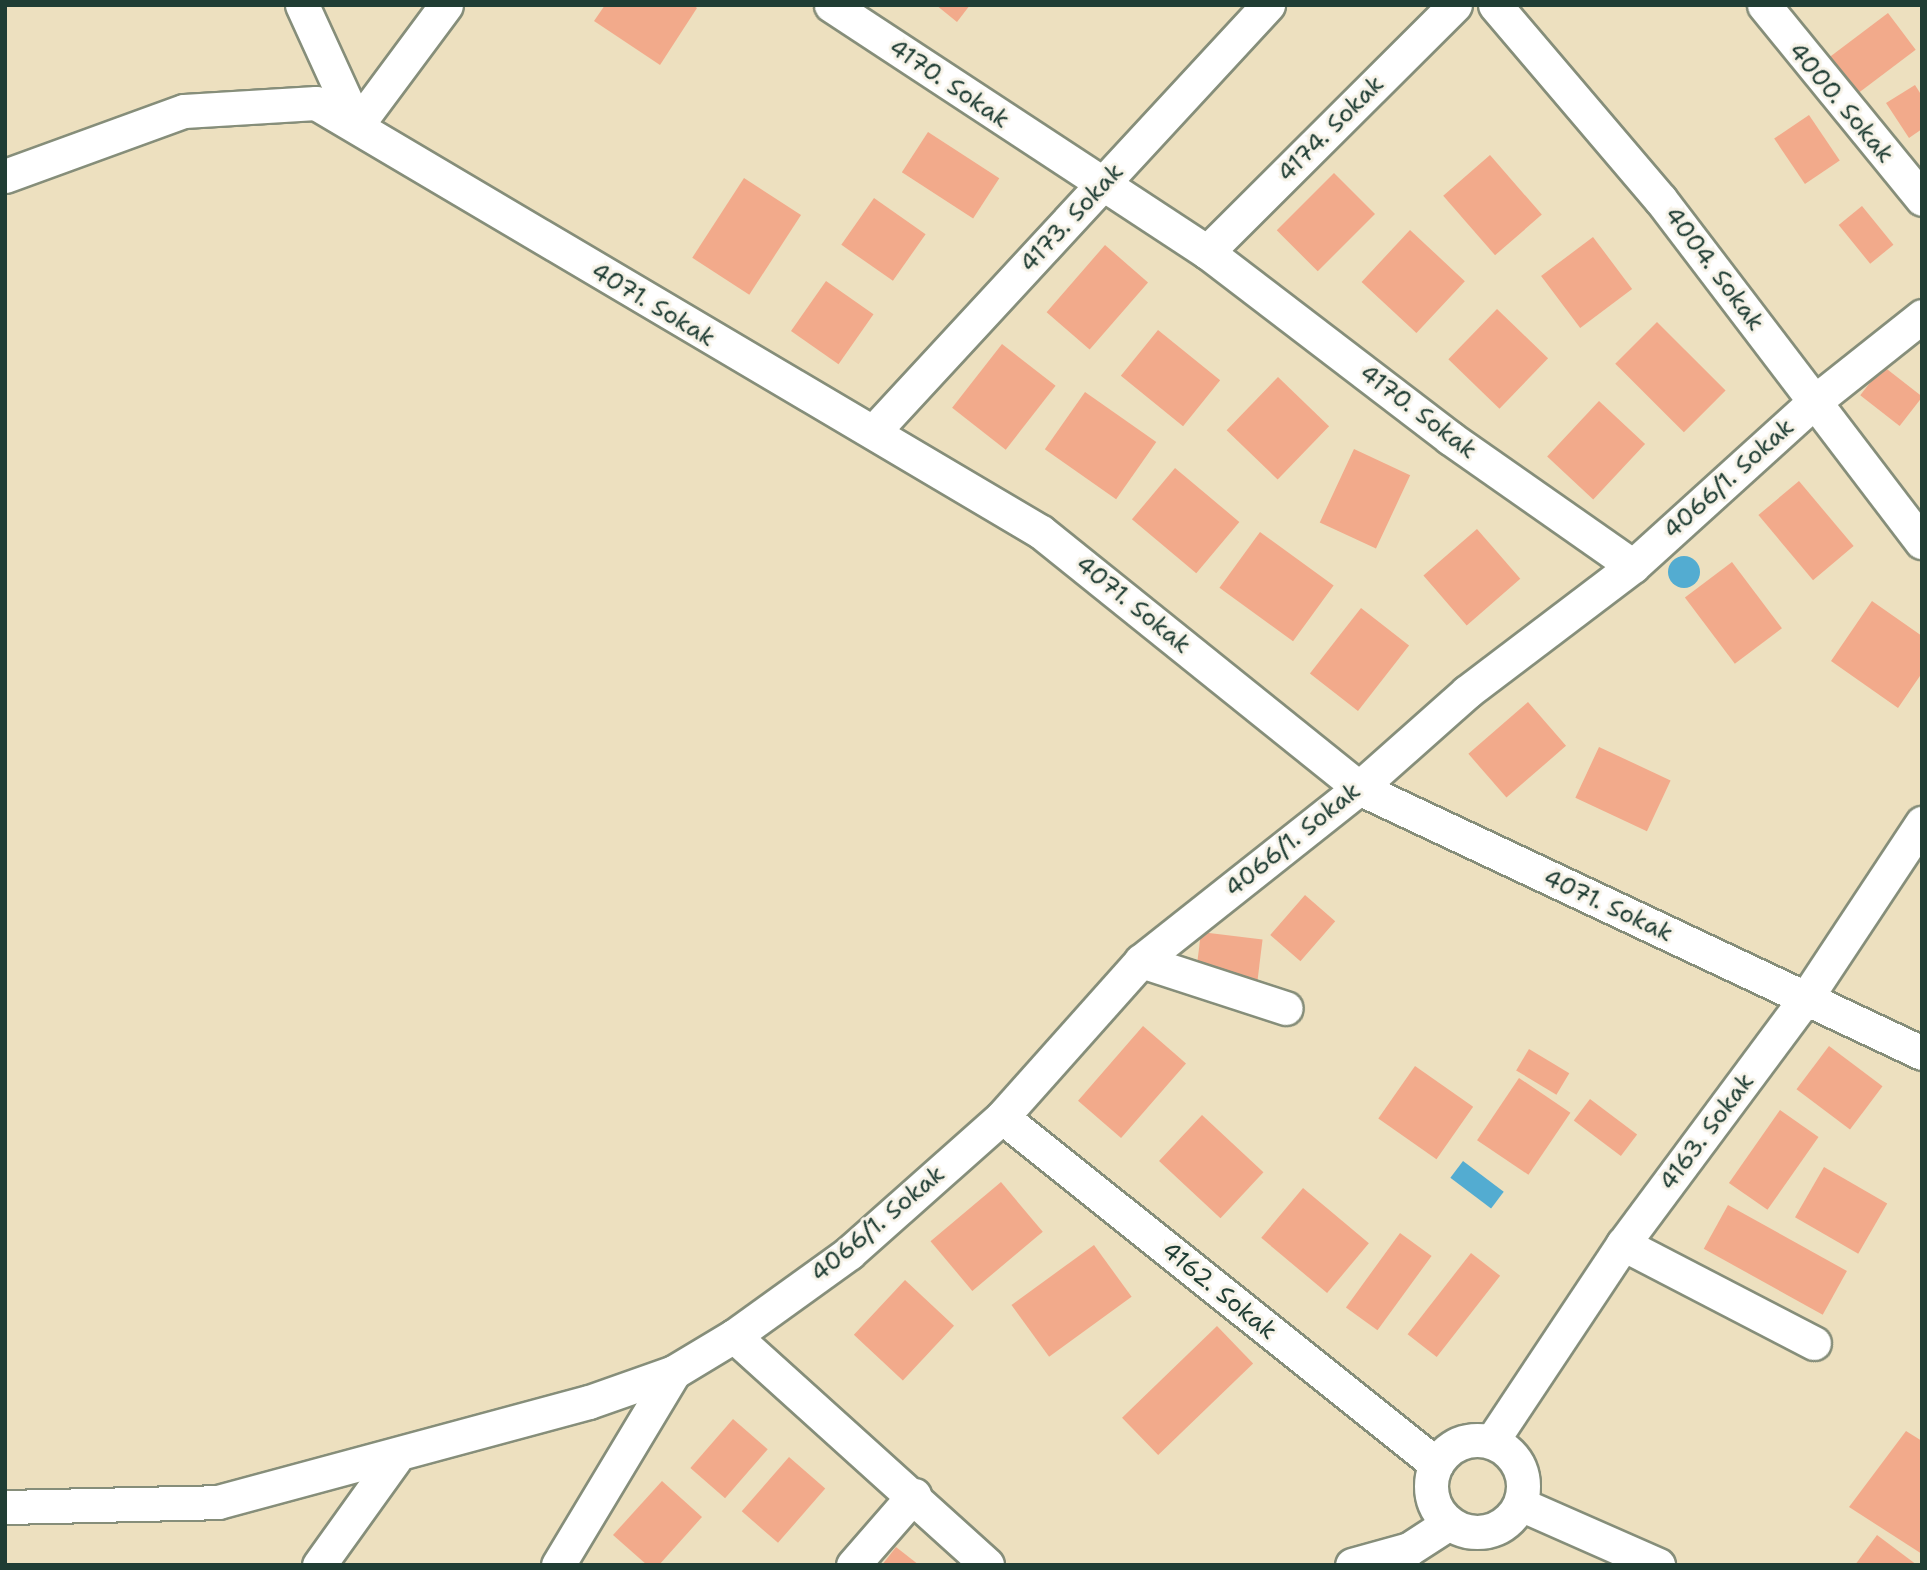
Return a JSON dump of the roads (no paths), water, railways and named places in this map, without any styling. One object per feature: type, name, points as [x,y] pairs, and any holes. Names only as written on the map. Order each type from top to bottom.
[{"type":"street","points":[[302,5],[357,125],[446,5]]},
{"type":"street","name":"4170. Sokak","points":[[831,5],[1207,252],[1450,438],[1633,566]]},
{"type":"street","name":"4173. Sokak","points":[[875,430],[1268,5]]},
{"type":"street","name":"4174. Sokak","points":[[1207,252],[1455,5]]},
{"type":"street","name":"4004. Sokak","points":[[1494,5],[1661,200],[1922,542]]},
{"type":"street","name":"4000. Sokak","points":[[1764,5],[1922,199]]},
{"type":"street","name":"4071. Sokak","points":[[5,176],[184,111],[316,103],[357,125],[734,355],[875,430],[1041,532],[1359,788],[1922,1053]]},
{"type":"street","name":"4066/1. Sokak","points":[[674,1372],[734,1336],[849,1253],[1002,1117],[1141,961],[1359,788],[1467,692],[1633,566],[1814,402],[1922,316]]},
{"type":"street","name":"4163. Sokak","points":[[1492,1441],[1623,1244],[1807,998],[1922,823]]},
{"type":"street","points":[[1141,961],[1286,1008]]},
{"type":"street","name":"4162. Sokak","points":[[1002,1117],[1436,1464]]},
{"type":"street","points":[[1623,1244],[1814,1343]]},
{"type":"street","points":[[734,1336],[915,1495],[987,1565]]},
{"type":"street","points":[[5,1507],[218,1502],[395,1459],[674,1372]]},
{"type":"street","points":[[558,1565],[674,1372]]},
{"type":"street","points":[[1448,1523],[1432,1496],[1436,1464],[1460,1442],[1492,1441],[1517,1461],[1520,1504]]},
{"type":"street","points":[[319,1565],[395,1459]]},
{"type":"street","points":[[853,1565],[915,1495]]},
{"type":"street","points":[[1352,1565],[1409,1549],[1448,1523],[1488,1531],[1520,1504]]},
{"type":"street","points":[[1520,1504],[1658,1565]]},
{"type":"water","points":[[1684,556],[1695,561],[1700,572],[1695,583],[1684,588],[1673,583],[1668,572],[1673,561]]},
{"type":"water","points":[[1463,1161],[1504,1192],[1491,1208],[1450,1178]]}]
